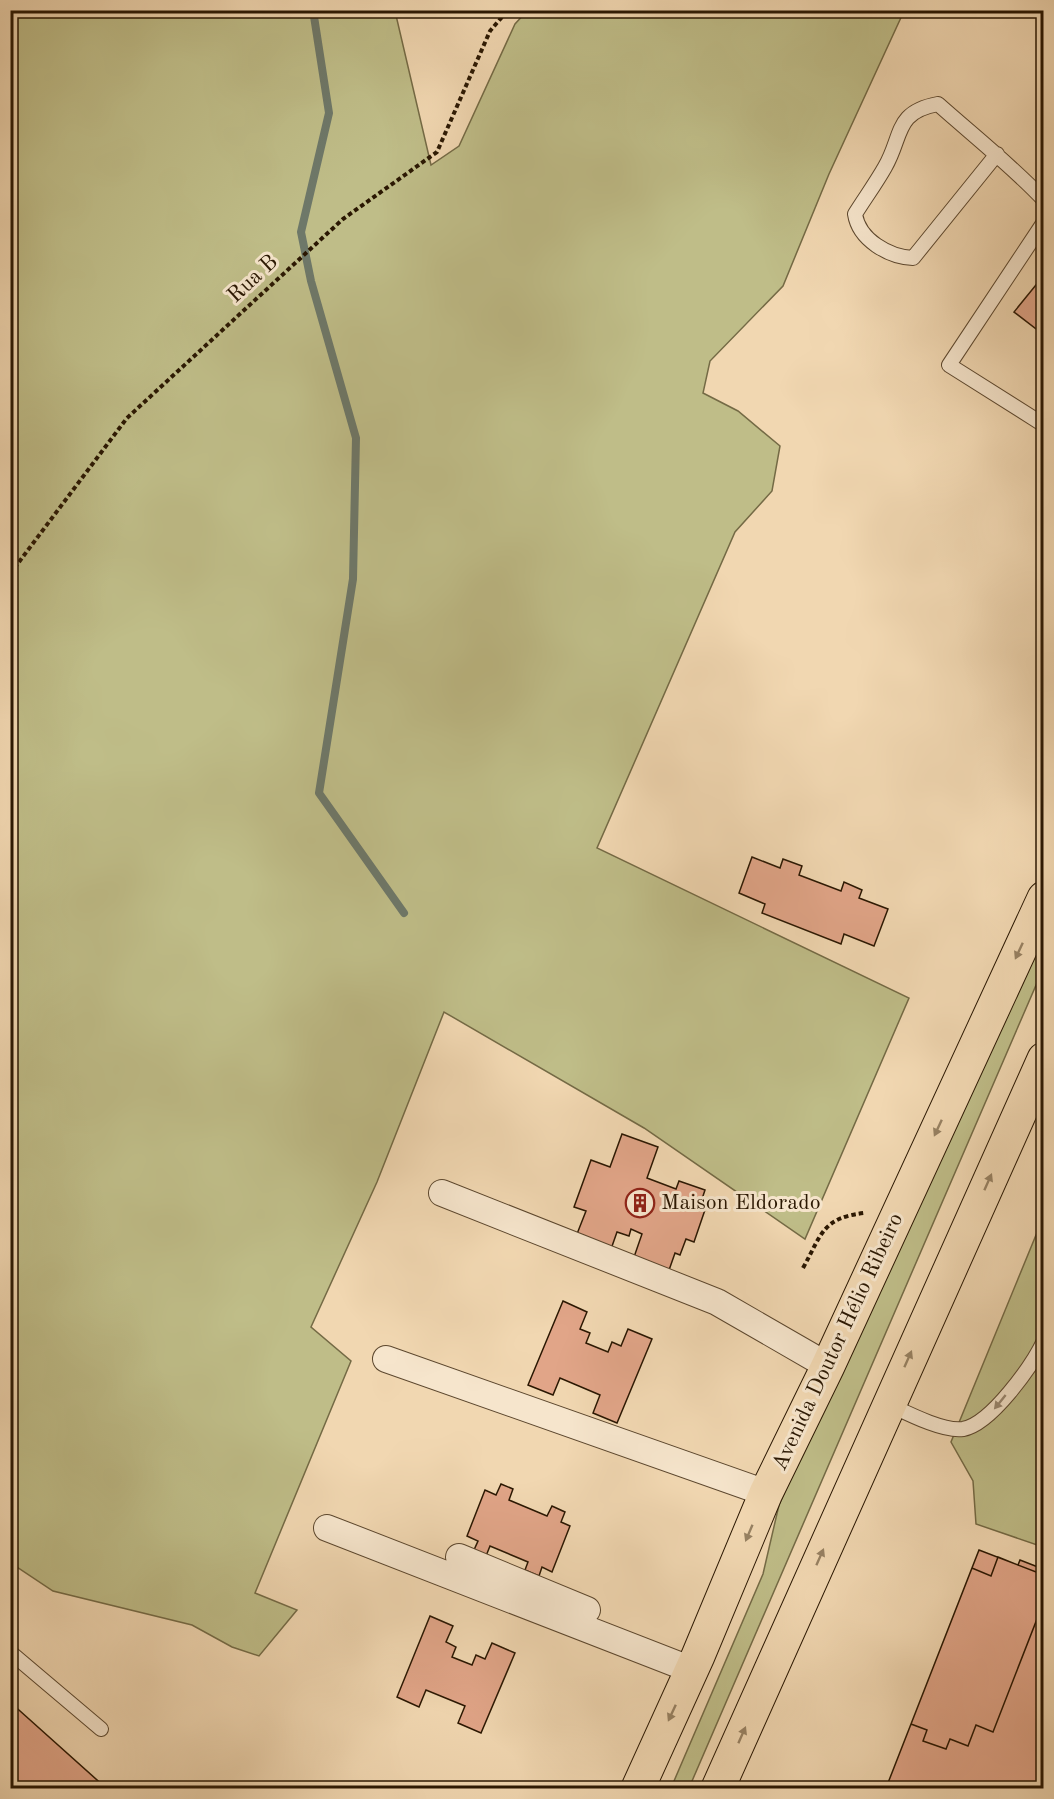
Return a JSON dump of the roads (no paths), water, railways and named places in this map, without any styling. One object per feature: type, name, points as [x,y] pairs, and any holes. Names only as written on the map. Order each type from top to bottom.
[{"type":"main road","name":"Avenida Doutor Hélio Ribeiro","points":[[638,1788],[695,1663],[766,1493],[828,1366],[1044,898]]},
{"type":"main road","points":[[718,1788],[1044,1059]]},
{"type":"street","points":[[442,1192],[717,1302],[828,1366]]},
{"type":"street","points":[[386,1359],[766,1493]]},
{"type":"street","points":[[327,1528],[695,1663]]},
{"type":"street","points":[[459,1557],[695,1663]]},
{"type":"lane","points":[[997,154],[913,258],[895,257],[872,242],[856,223],[855,214],[886,164],[897,132],[919,108],[938,104],[997,154],[1044,200]]},
{"type":"lane","points":[[1044,222],[949,365],[1044,425]]},
{"type":"lane","points":[[888,1404],[940,1425],[962,1429],[989,1415],[1037,1356],[1044,1341]]},
{"type":"lane","points":[[10,1652],[101,1729]]},
{"type":"waterway","points":[[313,10],[329,113],[301,232],[311,281],[356,438],[353,579],[319,793],[404,913]]},
{"type":"place","name":"Maison Eldorado","points":[[640,1203]]}]
